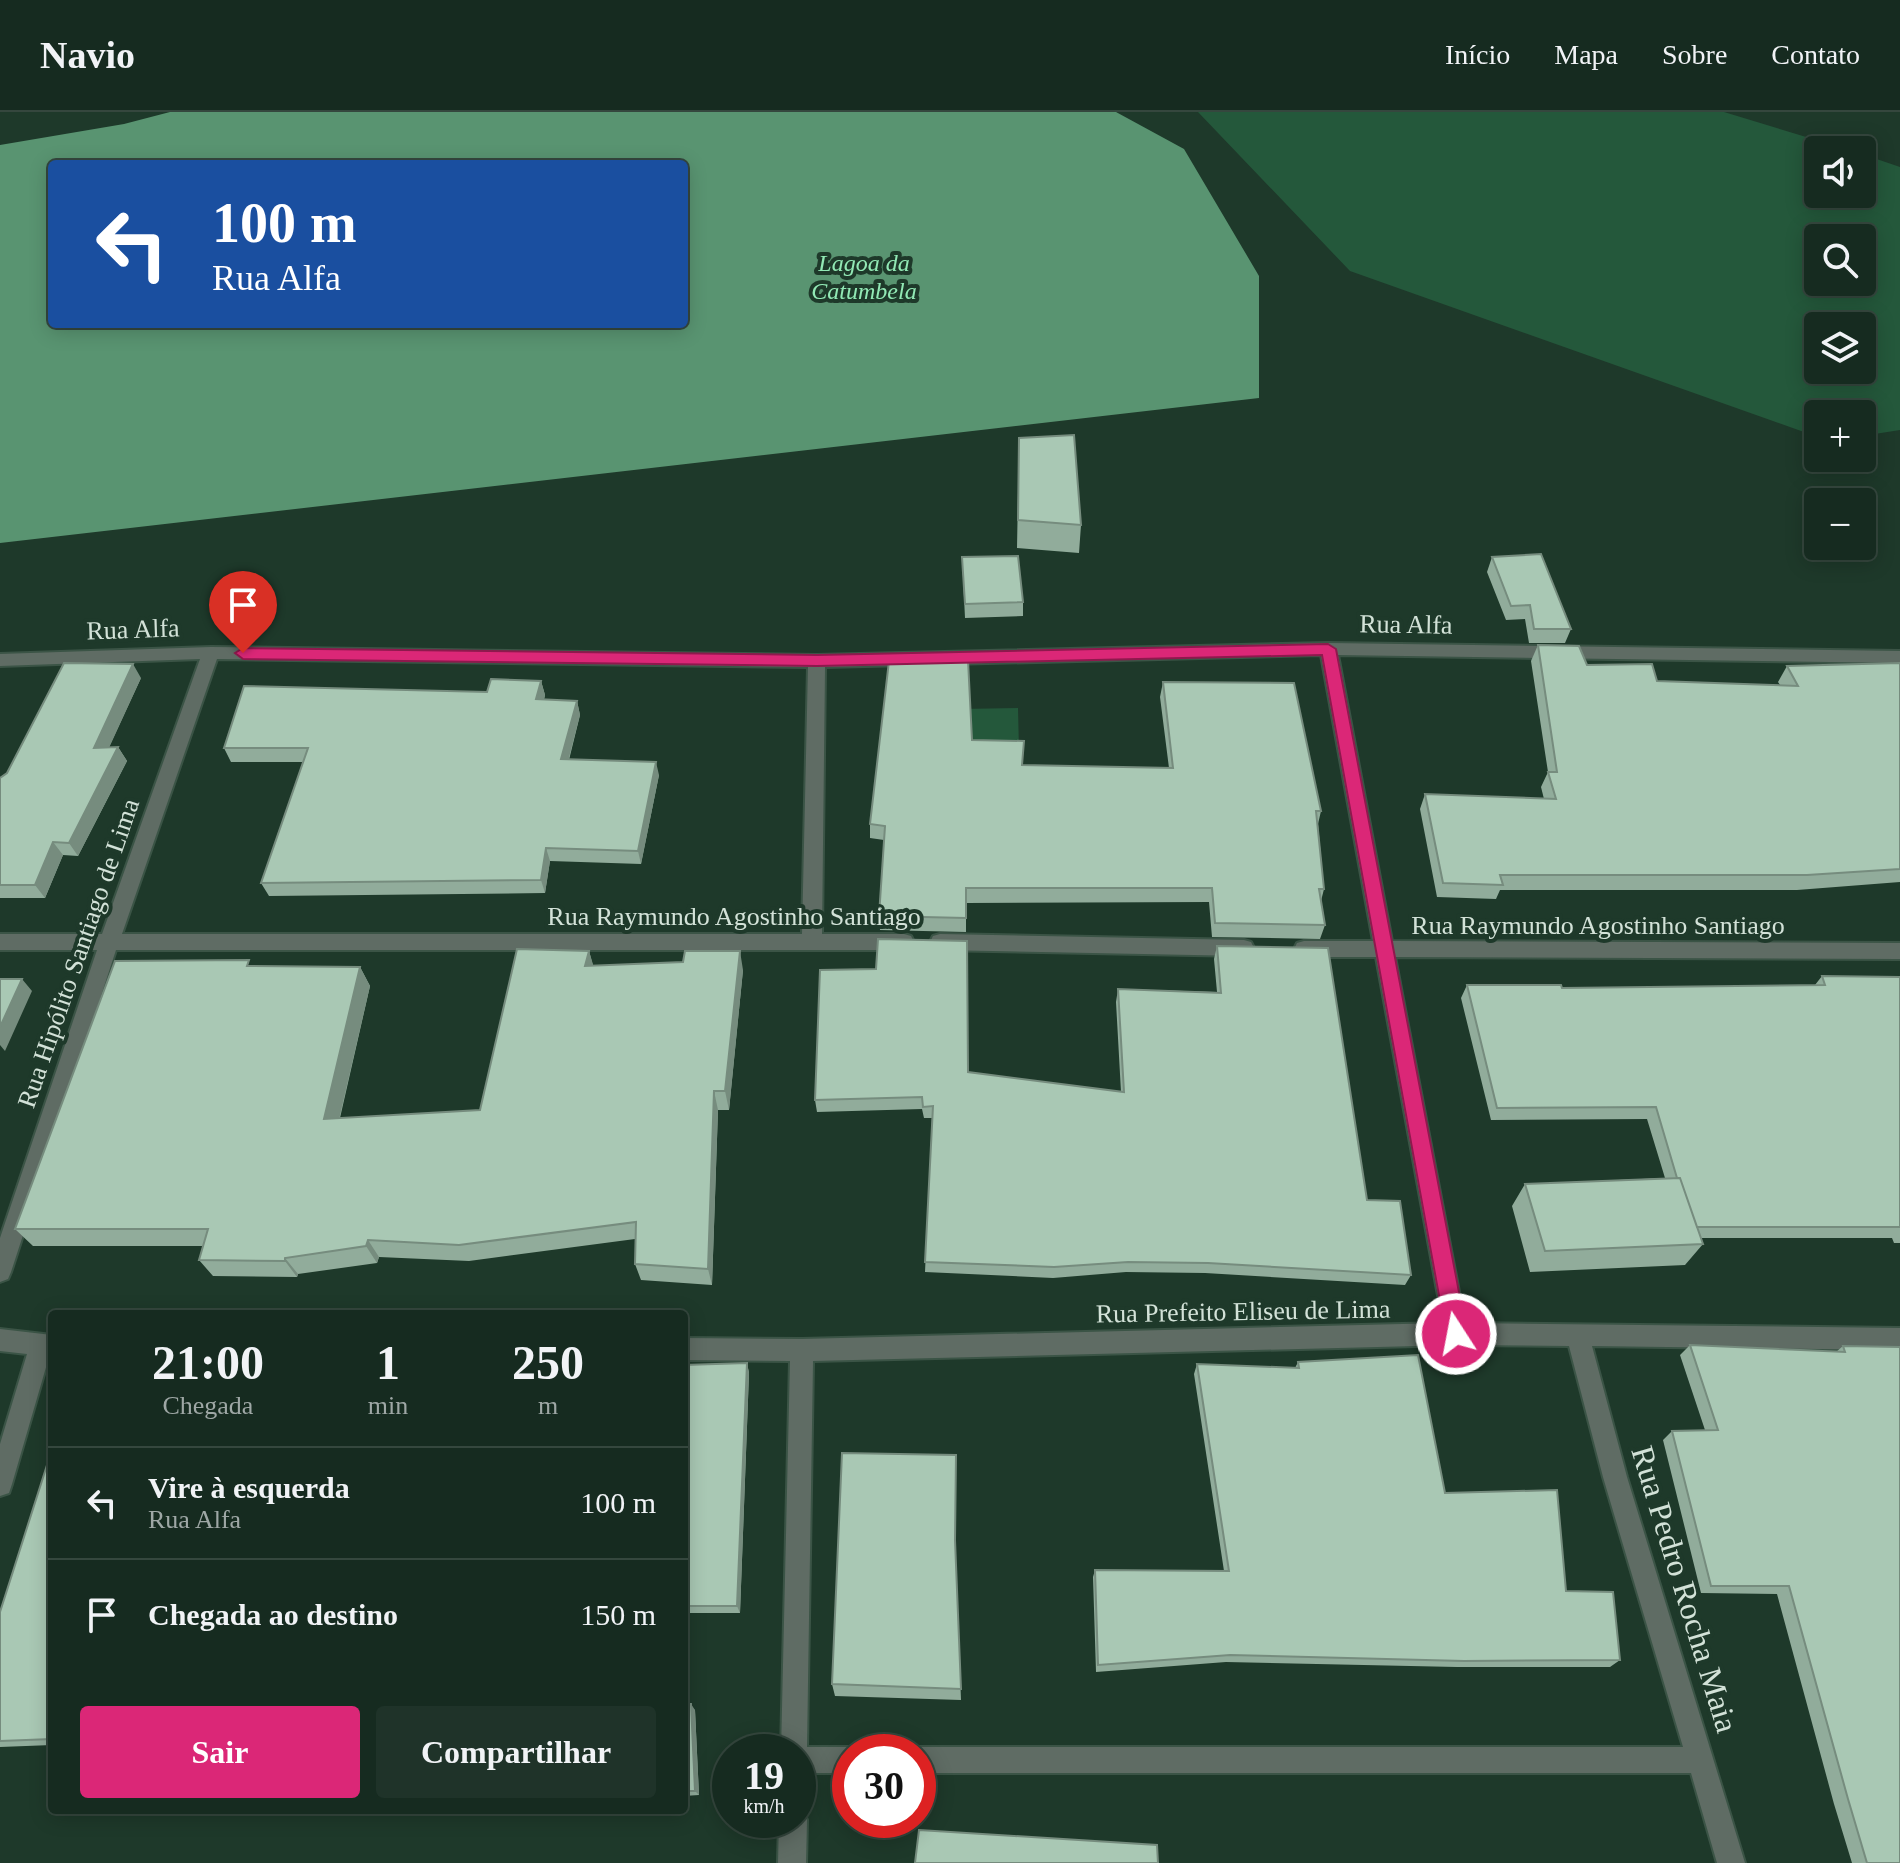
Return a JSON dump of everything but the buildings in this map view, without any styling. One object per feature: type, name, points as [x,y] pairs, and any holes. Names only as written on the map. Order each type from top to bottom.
[{"type":"street","name":"Rua Alfa","points":[[0,660],[211,653],[817,661],[1328,649],[1900,657]]},
{"type":"street","points":[[1328,649],[1456,1334]]},
{"type":"street","name":"Rua Hipólito Santiago de Lima","points":[[0,1272],[109,942],[211,653]]},
{"type":"street","points":[[812,940],[817,661]]},
{"type":"street","name":"Rua Raymundo Agostinho Santiago","points":[[0,942],[812,940],[1256,948]]},
{"type":"street","name":"Rua Raymundo Agostinho Santiago","points":[[1288,949],[1900,951]]},
{"type":"street","name":"Rua Prefeito Eliseu de Lima","points":[[688,1349],[802,1350],[1456,1334],[1900,1339]]},
{"type":"street","name":"Rua Pedro Rocha Maia","points":[[1577,1334],[1615,1477],[1731,1863]]},
{"type":"street","points":[[0,1340],[46,1346],[0,1484]]},
{"type":"street","points":[[794,1734],[802,1350]]},
{"type":"street","points":[[936,1760],[1700,1760]]},
{"type":"street","points":[[792,1863],[793,1838]]},
{"type":"shaded area","points":[[1198,112],[1724,112],[1804,136],[1804,208],[1876,208],[1876,159],[1900,167],[1900,430],[1876,434],[1876,400],[1804,400],[1804,432],[1350,271]]},
{"type":"shaded area","points":[[1018,708],[1019,750],[901,748],[903,710]]},
{"type":"water","name":"Lagoa da Catumbela","points":[[170,112],[1116,112],[1184,149],[1259,276],[1259,398],[0,543],[0,145],[124,124]]},
{"type":"route","points":[[243,653],[817,661],[1328,649],[1456,1334]]}]
